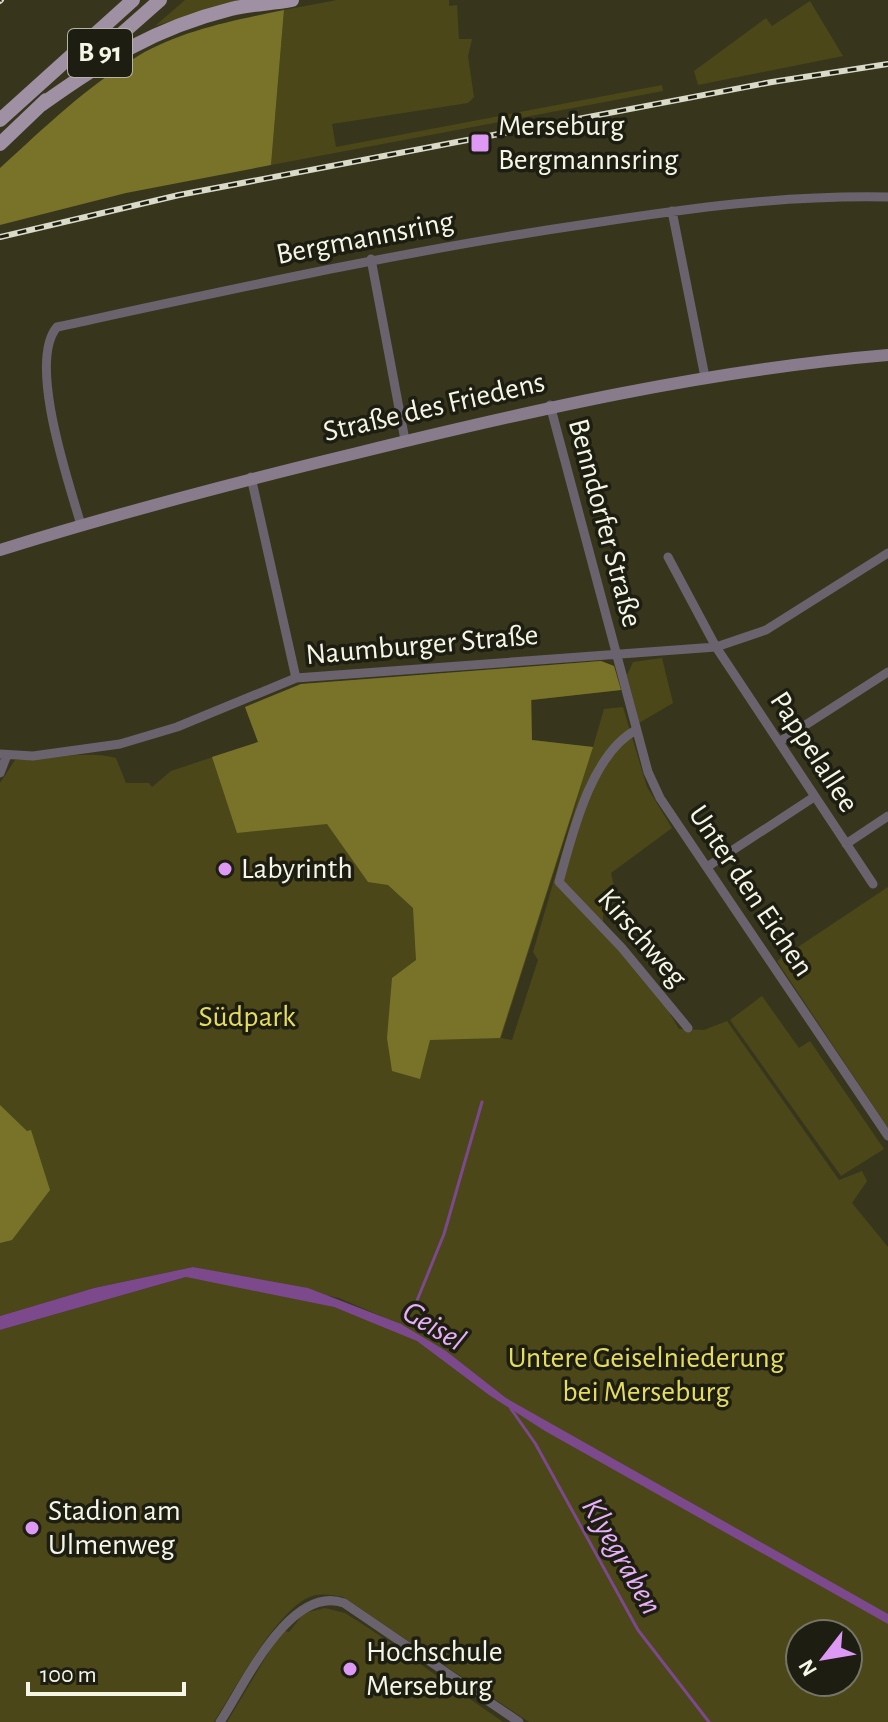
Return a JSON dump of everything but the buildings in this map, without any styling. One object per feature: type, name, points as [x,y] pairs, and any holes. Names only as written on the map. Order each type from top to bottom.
[{"type":"main road","points":[[94,35],[121,0]]},
{"type":"main road","name":"B 91","points":[[0,120],[133,0]]},
{"type":"main road","name":"B 91","points":[[0,144],[160,0]]},
{"type":"main road","points":[[41,105],[108,57],[166,29],[236,7],[292,0]]},
{"type":"street","name":"Bergmannsring","points":[[81,525],[61,456],[50,398],[46,354],[48,337],[57,327],[371,259],[672,211],[809,196],[888,197]]},
{"type":"street","points":[[672,211],[705,377]]},
{"type":"street","points":[[371,259],[405,440]]},
{"type":"street","name":"Straße des Friedens","points":[[0,550],[251,477],[550,405],[705,377],[888,355]]},
{"type":"street","name":"Benndorfer Straße","points":[[550,405],[614,653]]},
{"type":"street","points":[[251,477],[296,678]]},
{"type":"street","name":"Naumburger Straße","points":[[3,754],[33,756],[120,744],[177,727],[296,678],[716,647],[739,641],[788,618],[888,553]]},
{"type":"street","points":[[668,557],[716,647]]},
{"type":"street","name":"Pappelallee","points":[[716,647],[873,884]]},
{"type":"street","name":"Unter den Eichen","points":[[614,653],[660,798],[888,1136]]},
{"type":"street","points":[[779,742],[888,672]]},
{"type":"street","name":"Kirschweg","points":[[636,730],[613,748],[602,764],[578,821],[559,882],[622,948],[688,1028]]},
{"type":"street","points":[[0,773],[3,754]]},
{"type":"street","points":[[707,867],[814,797]]},
{"type":"street","points":[[846,844],[888,816]]},
{"type":"street","points":[[220,1722],[287,1620],[316,1600],[330,1598],[344,1603],[519,1722]]},
{"type":"green space","points":[[185,0],[241,0],[155,26]]},
{"type":"green space","points":[[337,0],[449,0],[449,6],[457,5],[459,39],[472,39],[468,56],[474,97],[468,103],[332,124],[336,147],[662,85],[663,91],[271,165],[284,10]]},
{"type":"green space","points":[[810,1],[843,56],[698,85],[694,71],[766,18],[772,26]]},
{"type":"green space","points":[[662,658],[673,703],[639,723],[627,675],[633,662]]},
{"type":"green space","points":[[601,661],[614,666],[621,690],[532,700],[532,740],[593,747],[604,709],[623,707],[647,787],[672,828],[611,873],[616,895],[603,914],[603,929],[650,980],[679,1029],[704,1030],[727,1021],[839,1180],[862,1171],[867,1181],[852,1203],[888,1247],[888,1722],[529,1722],[343,1597],[324,1594],[312,1596],[285,1616],[214,1722],[0,1722],[0,1330],[186,1277],[296,1297],[334,1307],[401,1333],[406,1327],[339,1298],[193,1267],[94,1288],[0,1316],[0,783],[15,760],[92,755],[116,758],[126,783],[149,783],[152,787],[171,771],[258,742],[245,707],[301,684]],"holes":[[[583,781],[533,952],[538,960],[512,1040],[501,1038]]]},
{"type":"green space","points":[[888,887],[888,1128],[777,961]]},
{"type":"green space","points":[[762,996],[799,1048],[810,1041],[884,1149],[841,1176],[730,1020]]},
{"type":"green space","name":"Hochschule Merseburg","points":[[325,1608],[345,1613],[370,1629],[503,1722],[227,1722],[282,1630],[289,1632],[304,1613]]},
{"type":"shaded area","points":[[284,10],[271,165],[126,193],[0,225],[0,168],[101,81],[138,56],[173,39]]},
{"type":"shaded area","points":[[601,661],[614,666],[621,690],[531,700],[532,740],[593,747],[500,1038],[430,1040],[420,1079],[392,1071],[387,1038],[392,978],[416,960],[413,908],[388,885],[368,882],[327,824],[237,833],[212,757],[258,742],[245,707],[301,684]]},
{"type":"shaded area","points":[[0,1105],[27,1131],[31,1130],[50,1190],[12,1240],[0,1243]]},
{"type":"shaded area","points":[[193,1267],[308,1288],[401,1324],[446,1351],[506,1398],[888,1614],[888,1624],[545,1431],[489,1395],[417,1341],[334,1307],[186,1277],[0,1330],[0,1316],[94,1288]]},
{"type":"waterway","name":"Geisel","points":[[416,1303],[444,1234],[482,1102]]},
{"type":"waterway","name":"Klyegraben","points":[[511,1409],[535,1443],[638,1630],[709,1722]]},
{"type":"railway","points":[[0,237],[179,195],[772,82],[888,64]]},
{"type":"place","name":"Merseburg Bergmannsring","points":[[480,143]]},
{"type":"place","name":"Labyrinth","points":[[225,869]]},
{"type":"place","name":"Stadion am Ulmenweg","points":[[32,1528]]},
{"type":"place","name":"Hochschule Merseburg","points":[[350,1669]]},
{"type":"park label","name":"Südpark","points":[[247,1017]]},
{"type":"park label","name":"Untere Geiselniederung bei Merseburg","points":[[646,1375]]}]
